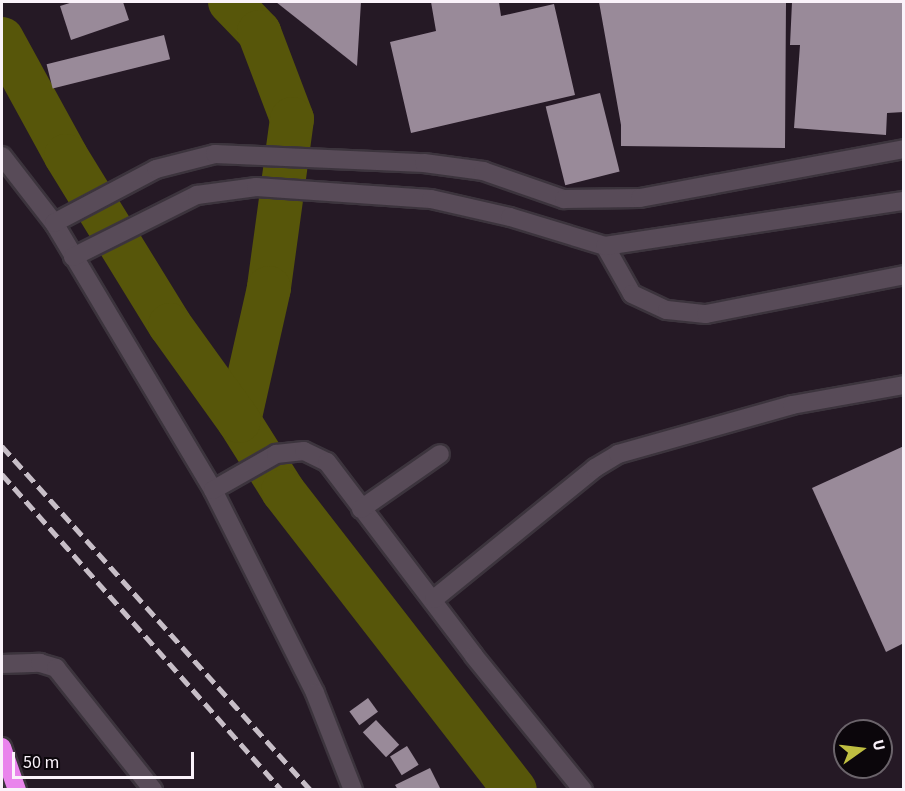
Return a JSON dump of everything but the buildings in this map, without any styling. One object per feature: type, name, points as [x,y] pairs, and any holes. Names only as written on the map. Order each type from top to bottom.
[{"type":"highway","points":[[2,747],[17,789]]},
{"type":"street","points":[[54,223],[156,169],[215,154],[260,154],[424,163],[483,171],[564,199],[640,198],[903,150]]},
{"type":"street","points":[[2,156],[54,223],[73,257],[218,486],[334,733],[353,789]]},
{"type":"street","points":[[73,257],[197,195],[256,187],[431,199],[510,217],[605,246],[903,201]]},
{"type":"street","points":[[605,246],[632,294],[667,310],[706,314],[903,275]]},
{"type":"street","points":[[434,599],[595,468],[618,454],[792,405],[903,385]]},
{"type":"street","points":[[218,486],[276,454],[304,452],[327,462],[361,509],[434,599],[474,656],[583,789]]},
{"type":"street","points":[[361,509],[440,454]]},
{"type":"street","points":[[2,664],[40,663],[56,668],[153,789]]},
{"type":"waterway","points":[[230,2],[259,32],[292,119],[269,288],[239,421],[283,491],[515,790]]},
{"type":"waterway","points":[[2,39],[66,156],[170,325],[239,421]]},
{"type":"railway","points":[[2,446],[311,790]]},
{"type":"railway","points":[[2,474],[282,790]]}]
